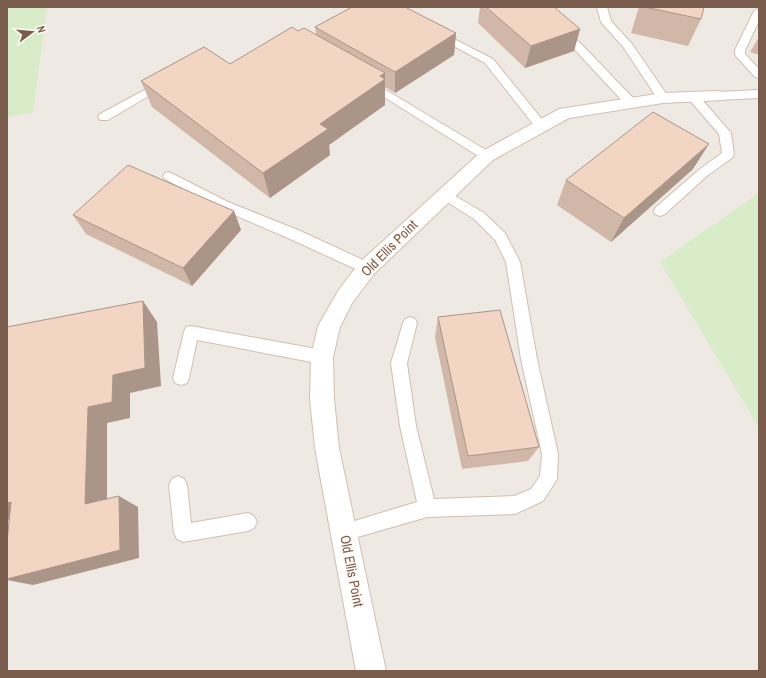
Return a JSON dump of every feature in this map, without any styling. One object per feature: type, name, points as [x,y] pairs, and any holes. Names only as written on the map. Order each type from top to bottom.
[{"type":"street","name":"Old Ellis Point","points":[[371,671],[327,448],[322,399],[322,357],[330,326],[345,297],[366,268],[487,156],[565,113],[663,98],[718,96]]},
{"type":"lane","points":[[535,7],[580,49],[631,103]]},
{"type":"lane","points":[[602,7],[606,22],[628,46],[663,98]]},
{"type":"lane","points":[[759,11],[740,50],[740,55],[759,75]]},
{"type":"lane","points":[[454,42],[490,61],[541,126]]},
{"type":"lane","points":[[357,77],[487,156]]},
{"type":"lane","points":[[104,117],[171,78]]},
{"type":"lane","points":[[718,96],[759,94]]},
{"type":"lane","points":[[660,211],[704,172],[728,155],[725,132],[693,97]]},
{"type":"lane","points":[[169,176],[223,205],[293,234],[366,268]]},
{"type":"lane","points":[[344,532],[427,508],[515,505],[537,495],[548,479],[550,454],[528,359],[512,262],[500,237],[479,216],[445,195]]},
{"type":"lane","points":[[410,323],[399,364],[408,426],[427,508]]},
{"type":"lane","points":[[181,378],[191,332],[322,357]]},
{"type":"lane","points":[[178,485],[183,533],[248,522]]},
{"type":"shaded area","points":[[7,7],[759,7],[759,671],[7,671]]},
{"type":"green space","points":[[7,7],[47,7],[33,113],[7,117]]},
{"type":"green space","points":[[759,193],[759,428],[660,262]]},
{"type":"building","points":[[352,7],[405,7],[456,33],[395,72],[315,27]]},
{"type":"building","points":[[486,7],[554,7],[580,29],[531,46]]},
{"type":"building","points":[[645,7],[704,7],[701,19]]},
{"type":"building","points":[[292,27],[298,31],[304,28],[385,73],[380,76],[385,79],[320,124],[328,129],[263,173],[141,81],[204,47],[230,64]]},
{"type":"building","points":[[653,112],[709,144],[624,218],[566,180]]},
{"type":"building","points":[[128,165],[234,211],[183,268],[73,215]]},
{"type":"building","points":[[143,301],[145,368],[113,375],[112,402],[88,407],[85,504],[119,496],[120,550],[7,579],[7,542],[11,502],[7,503],[7,327]]},
{"type":"building","points":[[500,310],[539,447],[468,456],[438,317]]}]
